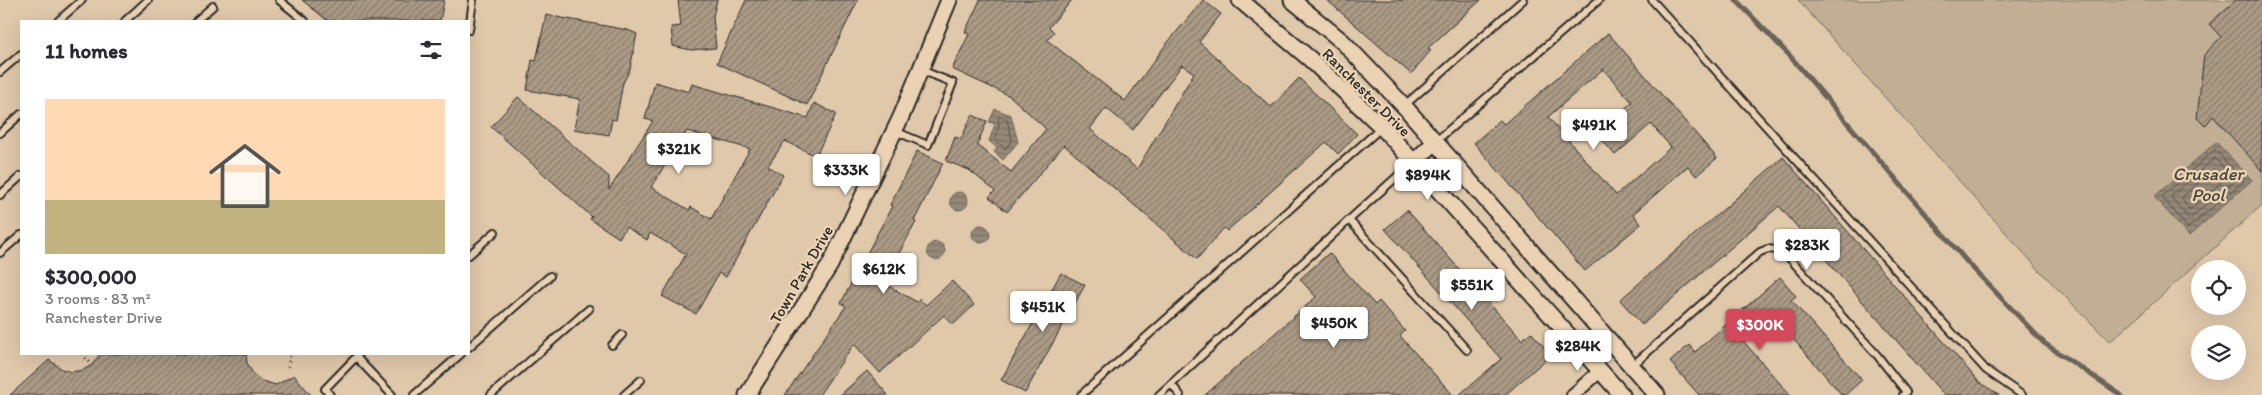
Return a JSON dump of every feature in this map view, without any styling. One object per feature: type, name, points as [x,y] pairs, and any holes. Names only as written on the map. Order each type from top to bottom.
[{"type":"street","name":"Town Park Drive","points":[[747,395],[830,265],[895,131],[949,0]]},
{"type":"street","name":"Ranchester Drive","points":[[1240,0],[1310,59],[1382,127],[1412,163],[1558,322],[1622,395]]},
{"type":"street","name":"Ranchester Drive","points":[[1292,0],[1343,42],[1404,106],[1434,143],[1657,395]]},
{"type":"street","points":[[1412,163],[1434,143]]},
{"type":"street","points":[[1558,322],[1577,305]]},
{"type":"street","points":[[1573,395],[1601,370]]},
{"type":"lane","points":[[59,20],[82,0]]},
{"type":"lane","points":[[126,20],[148,0]]},
{"type":"lane","points":[[280,0],[304,20]]},
{"type":"lane","points":[[470,24],[474,0]]},
{"type":"lane","points":[[1404,106],[1522,0]]},
{"type":"lane","points":[[1434,143],[1599,0]]},
{"type":"lane","points":[[1652,0],[1986,370],[2022,395]]},
{"type":"lane","points":[[197,20],[213,6]]},
{"type":"lane","points":[[0,72],[20,55]]},
{"type":"lane","points":[[895,131],[928,145],[953,83],[921,70]]},
{"type":"lane","points":[[0,133],[20,115]]},
{"type":"lane","points":[[1081,395],[1382,127]]},
{"type":"lane","points":[[1159,395],[1412,163]]},
{"type":"lane","points":[[0,195],[20,177]]},
{"type":"lane","points":[[1349,220],[1467,350]]},
{"type":"lane","points":[[470,254],[495,232]]},
{"type":"lane","points":[[0,253],[20,236]]},
{"type":"lane","points":[[1632,366],[1760,252],[1776,249],[1783,251],[1877,355],[1906,394]]},
{"type":"lane","points":[[470,346],[550,276]]},
{"type":"lane","points":[[491,395],[590,309]]},
{"type":"lane","points":[[612,345],[622,335]]},
{"type":"lane","points":[[330,395],[325,388],[357,355],[392,395]]},
{"type":"lane","points":[[414,395],[460,355]]},
{"type":"lane","points":[[624,395],[641,380]]},
{"type":"lane","points":[[1171,384],[1180,395]]},
{"type":"path","points":[[83,355],[92,365]]},
{"type":"path","points":[[288,367],[290,355]]},
{"type":"shaded area","points":[[1798,0],[2262,0],[2262,205],[2201,260],[2191,260],[2191,269],[2110,342],[2039,270]]},
{"type":"water","points":[[995,109],[1011,115],[1018,142],[1003,160],[994,152],[997,148],[989,141],[995,124],[989,122]]},
{"type":"water","name":"Crusader Pool","points":[[2216,142],[2252,180],[2189,236],[2154,197]]},
{"type":"water","points":[[959,192],[965,195],[968,201],[965,207],[959,210],[953,207],[950,201],[953,195]]},
{"type":"water","points":[[981,225],[987,228],[990,234],[987,240],[981,243],[975,240],[972,234],[975,228]]},
{"type":"water","points":[[936,242],[942,245],[945,251],[942,257],[936,260],[930,257],[927,251],[930,245]]},
{"type":"building","points":[[302,0],[444,0],[440,20],[327,20]]},
{"type":"building","points":[[678,0],[717,0],[713,16],[716,48],[691,50],[673,46],[671,27],[681,26]]},
{"type":"building","points":[[746,0],[858,0],[807,105],[717,63]]},
{"type":"building","points":[[980,0],[1072,0],[1049,27],[1054,32],[1047,40],[1125,101],[1164,47],[1203,0],[1221,14],[1199,42],[1271,107],[1299,78],[1357,134],[1338,154],[1326,142],[1227,231],[1224,228],[1197,259],[1064,145],[1007,212],[989,197],[995,191],[969,170],[946,161],[955,137],[961,139],[972,115],[987,121],[977,145],[1011,172],[1046,129],[1010,96],[952,69],[969,34],[965,32]],"holes":[[[1182,65],[1194,73],[1137,169],[1090,129],[1106,108],[1133,130]]]},
{"type":"building","points":[[1327,0],[1481,0],[1428,48],[1431,50],[1411,74]]},
{"type":"building","points":[[2236,0],[2262,0],[2262,171],[2213,116],[2205,126],[2197,118],[2204,55],[2221,37],[2209,24]]},
{"type":"building","points":[[546,15],[628,30],[637,34],[630,69],[623,83],[616,120],[612,119],[609,135],[574,129],[580,99],[527,90],[532,60],[536,61]]},
{"type":"building","points":[[1608,33],[1717,158],[1696,176],[1688,166],[1633,214],[1641,224],[1585,271],[1474,143],[1500,120],[1504,124]],"holes":[[[1603,69],[1632,102],[1597,134],[1615,155],[1651,124],[1671,147],[1616,195],[1548,117]]]},
{"type":"building","points":[[655,82],[689,92],[692,84],[808,118],[814,103],[836,114],[816,156],[785,141],[782,145],[768,166],[783,175],[726,277],[719,273],[696,314],[662,296],[686,254],[650,233],[647,240],[626,227],[619,238],[590,219],[592,217],[491,127],[518,97],[609,177],[609,190],[653,121],[645,119]],"holes":[[[687,131],[750,149],[711,219],[691,207],[689,210],[651,187]]]},
{"type":"building","points":[[917,151],[943,163],[914,221],[916,222],[883,283],[917,302],[920,299],[926,305],[952,281],[974,305],[953,325],[944,315],[880,373],[854,344],[819,395],[785,395],[846,306],[841,303],[892,206],[890,205]]},
{"type":"building","points":[[1783,157],[1978,381],[1999,395],[1944,395],[1779,206],[1642,325],[1620,300]]},
{"type":"building","points":[[1407,210],[1522,340],[1531,332],[1551,355],[1505,395],[1459,395],[1501,359],[1385,229]]},
{"type":"building","points":[[1329,253],[1375,305],[1379,301],[1405,331],[1400,336],[1453,395],[1205,395],[1316,297],[1300,279]]},
{"type":"building","points":[[1061,273],[1085,285],[1025,393],[1001,380]]},
{"type":"building","points":[[1780,277],[1796,296],[1791,300],[1862,380],[1845,395],[1842,395],[1773,316],[1744,342],[1790,395],[1699,395],[1670,362],[1689,345],[1695,352]]},
{"type":"building","points":[[99,355],[246,355],[247,363],[253,374],[262,381],[276,385],[294,375],[311,395],[10,395],[49,360],[62,369],[71,372],[83,370],[92,365]]},
{"type":"building","points":[[867,371],[888,395],[840,395]]},
{"type":"waterway","points":[[1736,0],[1789,55],[1968,263],[2044,343],[2121,395]]}]
